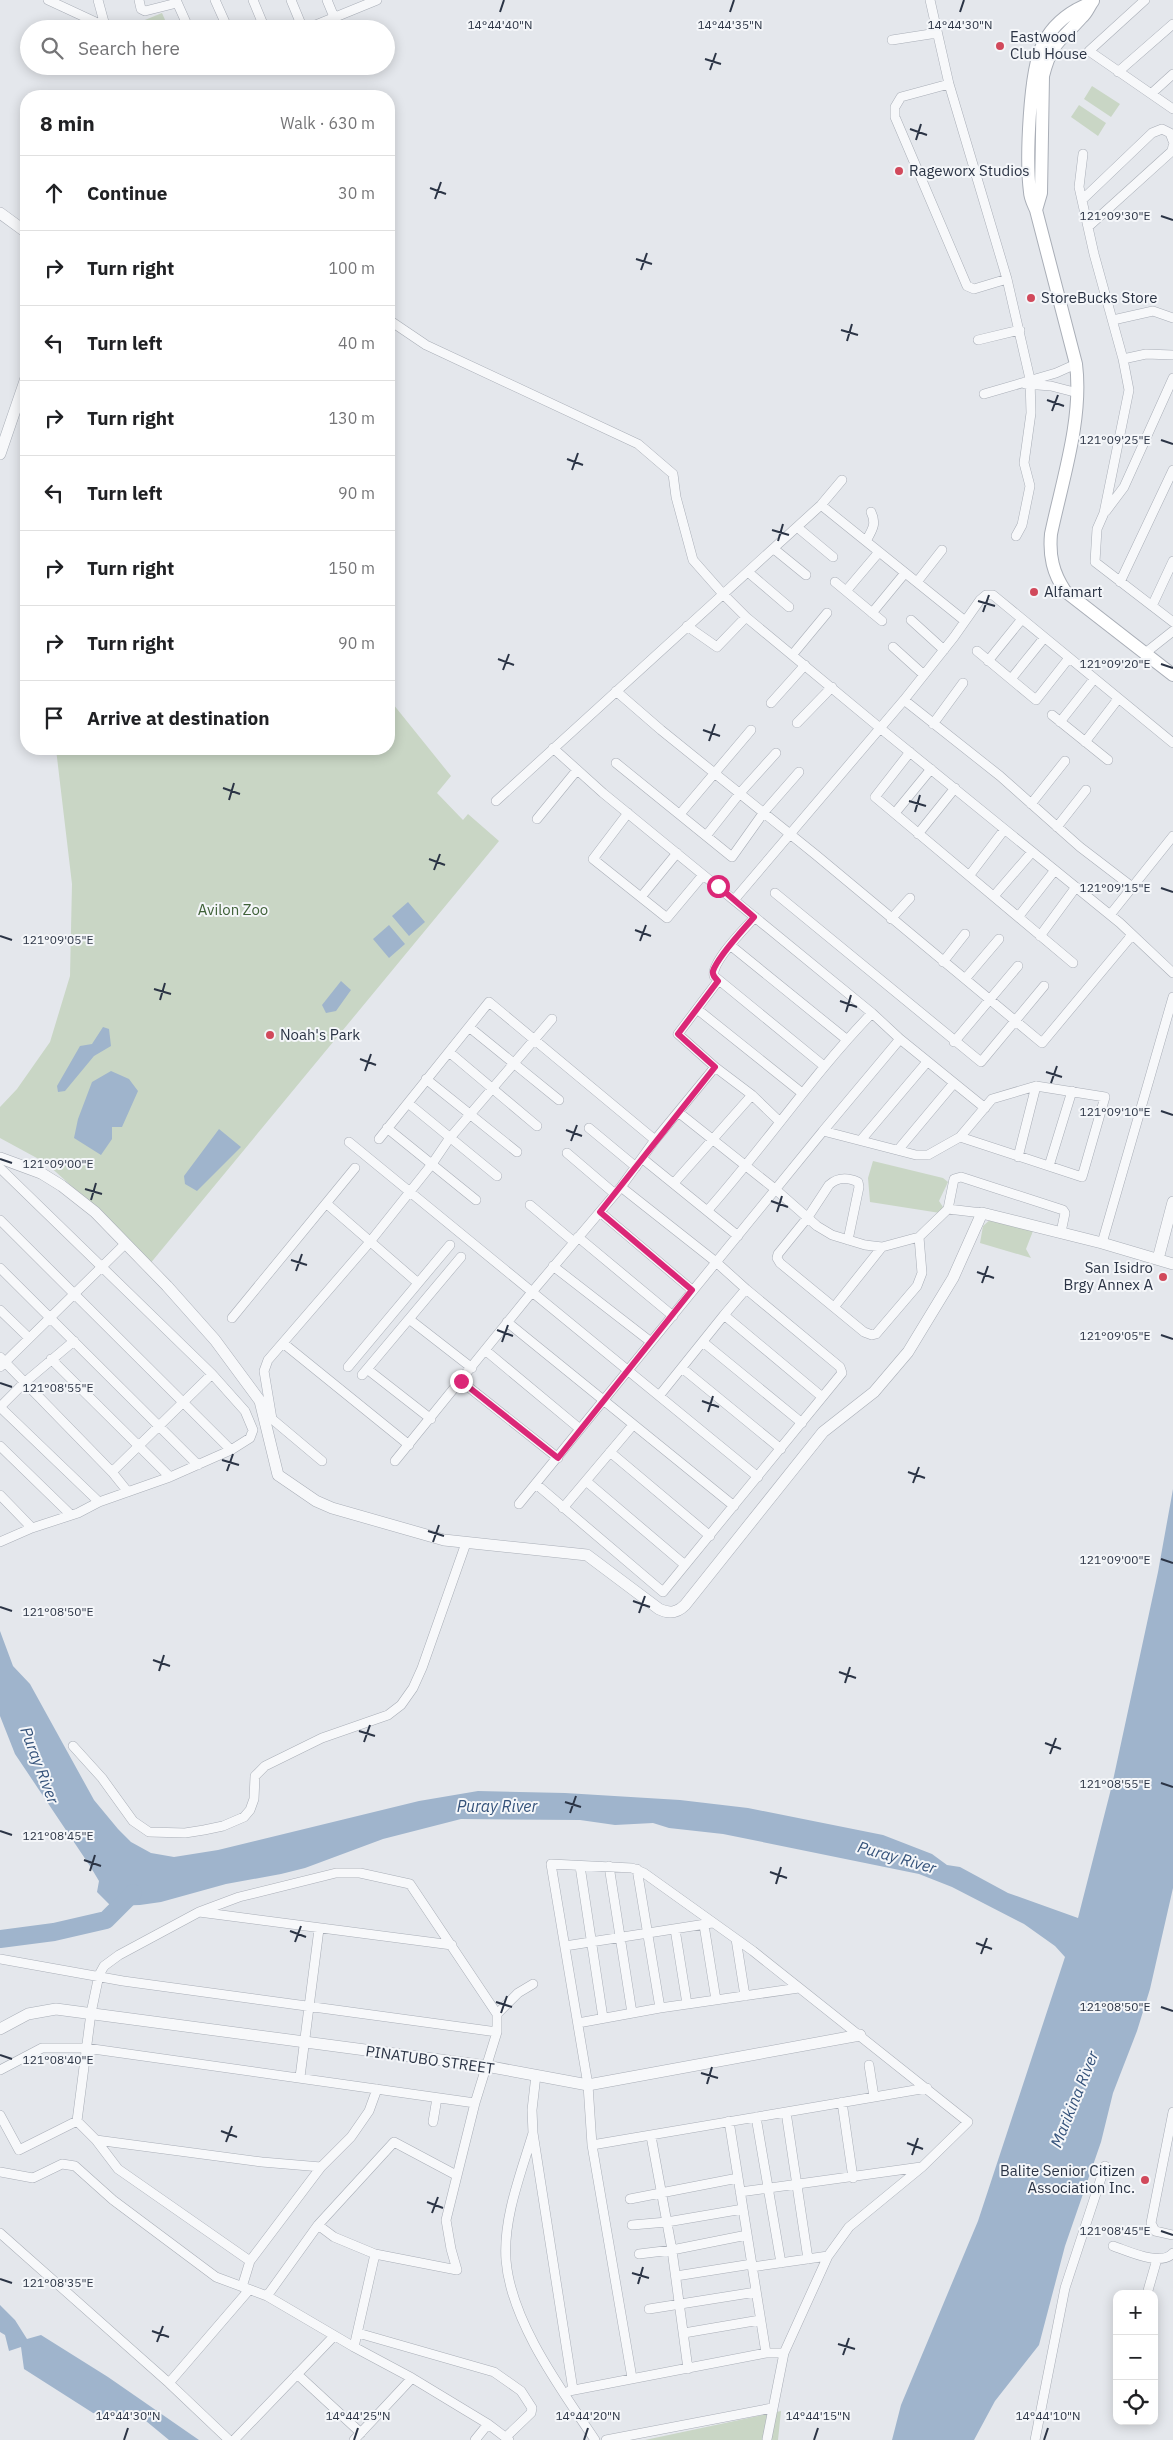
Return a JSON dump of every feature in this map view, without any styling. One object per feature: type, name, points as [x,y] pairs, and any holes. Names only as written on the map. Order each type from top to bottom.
[{"type":"main road","points":[[1092,2],[1076,9],[1061,21],[1043,44],[1037,57],[1029,142],[1030,194],[1036,210],[1076,364],[1078,393],[1075,421],[1051,534],[1052,564],[1065,592],[1144,654],[1172,670]]},
{"type":"street","points":[[48,0],[91,20]]},
{"type":"street","points":[[98,0],[103,20]]},
{"type":"street","points":[[139,0],[141,9],[144,11],[177,1],[185,20]]},
{"type":"street","points":[[215,0],[224,20]]},
{"type":"street","points":[[253,0],[261,20]]},
{"type":"street","points":[[291,0],[300,20]]},
{"type":"street","points":[[327,0],[334,17]]},
{"type":"street","points":[[930,0],[949,84],[1007,278],[1020,330],[1031,413],[1024,463],[1030,486],[1022,525],[1016,536]]},
{"type":"street","points":[[1145,0],[1089,51],[1173,109]]},
{"type":"street","points":[[326,20],[371,1]]},
{"type":"street","points":[[1118,72],[1173,24]]},
{"type":"street","points":[[892,40],[937,33]]},
{"type":"street","points":[[1152,93],[1173,74]]},
{"type":"street","points":[[949,84],[901,97],[895,107],[895,117],[967,286],[974,289],[1007,278]]},
{"type":"street","points":[[1083,200],[1152,133],[1162,129],[1170,133],[1173,140]]},
{"type":"street","points":[[1088,227],[1172,151],[1173,146]]},
{"type":"street","points":[[1083,154],[1079,187],[1123,359],[1129,390],[1104,513],[1097,529],[1096,562],[1173,622]]},
{"type":"street","points":[[0,213],[20,228]]},
{"type":"street","points":[[1113,320],[1153,311],[1173,318]]},
{"type":"street","points":[[395,324],[426,346],[638,444],[673,474],[676,497],[693,560],[722,594],[746,617],[880,728],[1110,915],[1173,973]]},
{"type":"street","points":[[978,340],[1020,330]]},
{"type":"street","points":[[1123,359],[1146,354],[1173,355]]},
{"type":"street","points":[[984,394],[1056,373],[1076,364]]},
{"type":"street","points":[[1104,513],[1124,487],[1173,378]]},
{"type":"street","points":[[1027,382],[1078,393]]},
{"type":"street","points":[[0,454],[20,396]]},
{"type":"street","points":[[1120,582],[1173,470]]},
{"type":"street","points":[[496,801],[686,626],[774,549],[821,505],[842,480]]},
{"type":"street","points":[[821,505],[965,621]]},
{"type":"street","points":[[866,541],[874,527],[875,519],[871,512]]},
{"type":"street","points":[[797,527],[834,558]]},
{"type":"street","points":[[774,549],[806,575]]},
{"type":"street","points":[[917,582],[942,550]]},
{"type":"street","points":[[846,591],[880,552]]},
{"type":"street","points":[[1152,606],[1173,561]]},
{"type":"street","points":[[748,572],[788,607]]},
{"type":"street","points":[[872,613],[905,573]]},
{"type":"street","points":[[835,582],[882,621]]},
{"type":"street","points":[[734,900],[904,700],[944,650],[980,600],[986,595],[993,595],[1173,743]]},
{"type":"street","points":[[792,654],[827,613]]},
{"type":"street","points":[[686,626],[718,647],[746,617]]},
{"type":"street","points":[[988,661],[1022,619]]},
{"type":"street","points":[[911,620],[944,650]]},
{"type":"street","points":[[1144,654],[1173,631]]},
{"type":"street","points":[[1011,679],[1044,638]]},
{"type":"street","points":[[893,647],[924,675]]},
{"type":"street","points":[[977,651],[1036,700],[1069,658]]},
{"type":"street","points":[[771,703],[805,665]]},
{"type":"street","points":[[1060,722],[1094,678]]},
{"type":"street","points":[[933,724],[963,683]]},
{"type":"street","points":[[797,723],[832,687]]},
{"type":"street","points":[[616,691],[1042,1043],[1132,935]]},
{"type":"street","points":[[1085,742],[1118,699]]},
{"type":"street","points":[[904,700],[1000,776],[1057,827],[1131,886]]},
{"type":"street","points":[[1052,715],[1108,760]]},
{"type":"street","points":[[680,814],[751,730]]},
{"type":"street","points":[[553,748],[628,813],[872,1012],[900,1039],[985,1108]]},
{"type":"street","points":[[706,836],[776,752]]},
{"type":"street","points":[[910,752],[875,797],[1073,963]]},
{"type":"street","points":[[1031,804],[1065,761]]},
{"type":"street","points":[[616,763],[732,857],[764,812],[799,772]]},
{"type":"street","points":[[895,813],[931,769]]},
{"type":"street","points":[[537,819],[577,770]]},
{"type":"street","points":[[918,834],[955,788]]},
{"type":"street","points":[[1057,827],[1086,790]]},
{"type":"street","points":[[628,813],[592,858],[668,918],[703,875]]},
{"type":"street","points":[[969,876],[1004,830]]},
{"type":"street","points":[[1110,915],[1131,886],[1173,836]]},
{"type":"street","points":[[994,896],[1032,852]]},
{"type":"street","points":[[641,897],[677,853]]},
{"type":"street","points":[[1019,916],[1055,870]]},
{"type":"street","points":[[1040,936],[1076,887]]},
{"type":"street","points":[[775,893],[924,1015],[954,1042],[981,1062],[1044,986]]},
{"type":"street","points":[[892,919],[910,898]]},
{"type":"street","points":[[754,917],[730,944],[713,970],[714,976],[824,1066]]},
{"type":"street","points":[[943,962],[965,934]]},
{"type":"street","points":[[965,979],[999,939]]},
{"type":"street","points":[[730,944],[846,1039]]},
{"type":"street","points":[[954,1042],[1018,966]]},
{"type":"street","points":[[718,981],[679,1031],[678,1035],[715,1067],[752,1095],[779,1121]]},
{"type":"street","points":[[1102,1243],[1173,997]]},
{"type":"street","points":[[379,1139],[489,1002],[655,1140]]},
{"type":"street","points":[[697,1009],[802,1093]]},
{"type":"street","points":[[708,1210],[747,1167],[779,1121],[846,1039],[872,1012]]},
{"type":"street","points":[[322,1461],[272,1419],[264,1371],[268,1360],[369,1243],[408,1191],[432,1164],[449,1139],[552,1019]]},
{"type":"street","points":[[469,1027],[559,1100]]},
{"type":"street","points":[[519,1504],[673,1316],[692,1290],[900,1039]]},
{"type":"street","points":[[449,1052],[537,1126]]},
{"type":"street","points":[[861,1140],[928,1062]]},
{"type":"street","points":[[395,1461],[431,1419],[553,1266],[618,1190],[655,1140],[715,1067]]},
{"type":"street","points":[[426,1079],[517,1152]]},
{"type":"street","points":[[898,1150],[954,1083]]},
{"type":"street","points":[[823,1131],[898,1150],[928,1155],[960,1137],[992,1099],[1036,1086],[1105,1097],[1082,1177],[960,1137]]},
{"type":"street","points":[[1018,1157],[1036,1086]]},
{"type":"street","points":[[1049,1166],[1072,1091]]},
{"type":"street","points":[[674,1183],[752,1095]]},
{"type":"street","points":[[408,1103],[449,1139],[497,1176]]},
{"type":"street","points":[[678,1112],[832,1235],[882,1247],[919,1237],[948,1209],[954,1179],[961,1177],[1063,1210],[1065,1213],[1061,1232]]},
{"type":"street","points":[[387,1128],[476,1200]]},
{"type":"street","points":[[589,1128],[636,1167]]},
{"type":"street","points":[[349,1142],[758,1477]]},
{"type":"street","points":[[536,1484],[664,1592],[802,1423],[842,1370],[716,1262],[566,1153]]},
{"type":"street","points":[[0,1158],[41,1173],[62,1186],[95,1212],[179,1299],[251,1386],[260,1401],[278,1475],[316,1501],[332,1508],[444,1540],[587,1555],[659,1609],[670,1613],[680,1609],[824,1432],[874,1392],[908,1352],[953,1278],[982,1213]]},
{"type":"street","points":[[643,1158],[738,1236]]},
{"type":"street","points":[[0,1168],[212,1374],[244,1412],[253,1430],[250,1438],[231,1450],[198,1465],[0,1542]]},
{"type":"street","points":[[232,1318],[355,1168]]},
{"type":"street","points":[[848,1240],[859,1193],[858,1182],[845,1178],[834,1180],[808,1217],[778,1254],[777,1258],[780,1263],[835,1306],[864,1332],[872,1335],[876,1334],[917,1286],[921,1278],[919,1237]]},
{"type":"street","points":[[1158,1259],[1173,1202]]},
{"type":"street","points":[[327,1204],[369,1243],[418,1283]]},
{"type":"street","points":[[530,1205],[673,1316]]},
{"type":"street","points":[[948,1209],[982,1213],[1061,1232],[1173,1264]]},
{"type":"street","points":[[600,1212],[692,1290]]},
{"type":"street","points":[[0,1220],[231,1450]]},
{"type":"street","points":[[125,1244],[51,1318],[2,1362],[112,1472],[128,1492]]},
{"type":"street","points":[[348,1366],[450,1245]]},
{"type":"street","points":[[835,1306],[882,1247]]},
{"type":"street","points":[[431,1419],[364,1372],[461,1257]]},
{"type":"street","points":[[553,1266],[651,1342]]},
{"type":"street","points":[[0,1268],[198,1465]]},
{"type":"street","points":[[659,1396],[746,1289]]},
{"type":"street","points":[[0,1310],[29,1338]]},
{"type":"street","points":[[724,1316],[821,1396]]},
{"type":"street","points":[[409,1319],[472,1368]]},
{"type":"street","points":[[507,1322],[734,1506]]},
{"type":"street","points":[[74,1341],[24,1383],[0,1407],[99,1502]]},
{"type":"street","points":[[703,1342],[802,1423]]},
{"type":"street","points":[[282,1343],[409,1445]]},
{"type":"street","points":[[485,1350],[580,1429]]},
{"type":"street","points":[[51,1359],[170,1477]]},
{"type":"street","points":[[682,1368],[781,1449]]},
{"type":"street","points":[[112,1472],[212,1374]]},
{"type":"street","points":[[461,1381],[558,1458]]},
{"type":"street","points":[[563,1508],[633,1425]]},
{"type":"street","points":[[0,1446],[71,1515]]},
{"type":"street","points":[[610,1452],[710,1536]]},
{"type":"street","points":[[586,1481],[686,1565]]},
{"type":"street","points":[[1,1497],[32,1528]]},
{"type":"street","points":[[73,1746],[102,1778],[133,1821],[149,1832],[185,1833],[204,1830],[223,1826],[244,1817],[250,1810],[254,1799],[255,1776],[265,1766],[322,1738],[388,1715],[401,1705],[413,1688],[422,1668],[466,1543]]},
{"type":"street","points":[[632,2378],[592,2145],[588,2085],[551,1864],[637,1869],[708,1924],[736,1939],[968,2122],[922,2167],[848,2226],[828,2256],[784,2353],[767,2439]]},
{"type":"street","points":[[580,1866],[603,2018]]},
{"type":"street","points":[[609,1866],[632,2013]]},
{"type":"street","points":[[637,1869],[660,2008]]},
{"type":"street","points":[[77,2121],[86,2048],[99,1975],[104,1966],[119,1955],[198,1912],[239,1897],[336,1873],[360,1873],[410,1884],[497,2014],[497,2032],[475,2103],[456,2175],[446,2224],[457,2270],[375,2254],[334,2237],[318,2225]]},
{"type":"street","points":[[198,1912],[452,1946]]},
{"type":"street","points":[[565,1946],[708,1924]]},
{"type":"street","points":[[708,1924],[716,2000]]},
{"type":"street","points":[[300,2077],[319,1929]]},
{"type":"street","points":[[675,1929],[688,2004]]},
{"type":"street","points":[[736,1939],[745,1996]]},
{"type":"street","points":[[0,1959],[26,1965],[99,1975],[123,1981],[309,2008],[497,2032]]},
{"type":"street","points":[[497,2014],[518,1993],[533,1984]]},
{"type":"street","points":[[578,2023],[660,2008],[799,1988]]},
{"type":"street","name":"PINATUBO STREET","points":[[0,2028],[28,2014],[56,2009],[486,2066],[588,2085],[860,2035]]},
{"type":"street","points":[[0,2070],[42,2048],[86,2048],[475,2103]]},
{"type":"street","points":[[869,2065],[874,2097]]},
{"type":"street","points":[[536,2075],[532,2110],[533,2133],[569,2391]]},
{"type":"street","points":[[592,2145],[927,2088]]},
{"type":"street","points":[[170,2383],[245,2289],[250,2261],[322,2167],[350,2138],[369,2111],[377,2089]]},
{"type":"street","points":[[433,2122],[437,2098]]},
{"type":"street","points":[[842,2102],[853,2178]]},
{"type":"street","points":[[786,2112],[808,2259]]},
{"type":"street","points":[[1173,2112],[1151,2224],[1155,2231],[1173,2235]]},
{"type":"street","points":[[0,2115],[19,2150],[77,2121]]},
{"type":"street","points":[[756,2117],[781,2263]]},
{"type":"street","points":[[77,2121],[96,2140],[118,2169],[250,2261]]},
{"type":"street","points":[[729,2121],[766,2353]]},
{"type":"street","points":[[533,2133],[513,2204],[507,2237],[506,2259],[509,2280],[529,2336],[569,2391],[595,2440]]},
{"type":"street","points":[[651,2136],[672,2250],[688,2369]]},
{"type":"street","points":[[96,2140],[262,2162],[322,2167]]},
{"type":"street","points":[[267,2296],[318,2225],[394,2142],[456,2175]]},
{"type":"street","points":[[0,2172],[32,2178],[62,2164],[75,2166],[113,2200],[216,2277],[267,2296],[334,2336],[412,2378],[488,2424],[507,2438],[531,2413],[532,2408],[521,2391],[494,2372],[358,2333]]},
{"type":"street","points":[[1035,2440],[1065,2288],[1105,2166]]},
{"type":"street","points":[[740,2192],[853,2178],[922,2167]]},
{"type":"street","points":[[630,2199],[738,2178]]},
{"type":"street","points":[[632,2225],[667,2222],[743,2209]]},
{"type":"street","points":[[0,2233],[170,2383],[229,2440]]},
{"type":"street","points":[[639,2254],[672,2250],[747,2235]]},
{"type":"street","points":[[1113,2246],[1156,2259],[1170,2256],[1173,2253]]},
{"type":"street","points":[[354,2347],[375,2254]]},
{"type":"street","points":[[676,2276],[828,2256]]},
{"type":"street","points":[[1147,2290],[1156,2259]]},
{"type":"street","points":[[649,2309],[756,2292]]},
{"type":"street","points":[[684,2333],[760,2320]]},
{"type":"street","points":[[234,2440],[334,2336]]},
{"type":"street","points":[[569,2391],[766,2353],[784,2353]]},
{"type":"street","points":[[297,2374],[357,2436],[412,2378]]},
{"type":"street","points":[[606,2440],[772,2408]]},
{"type":"street","points":[[475,2440],[488,2424]]},
{"type":"green space","points":[[162,13],[165,20],[145,20]]},
{"type":"green space","points":[[1092,86],[1120,104],[1111,117],[1084,99]]},
{"type":"green space","points":[[1079,105],[1106,123],[1098,136],[1071,117]]},
{"type":"green space","name":"Avilon Zoo","points":[[395,706],[451,776],[437,793],[463,820],[468,814],[499,841],[149,1265],[99,1211],[46,1163],[0,1138],[0,1107],[17,1089],[50,1042],[70,976],[72,884],[57,755],[395,755]]},
{"type":"green space","points":[[873,1161],[943,1178],[948,1182],[939,1201],[943,1207],[940,1213],[870,1202],[868,1178]]},
{"type":"green space","points":[[991,1219],[1033,1231],[1026,1249],[1031,1258],[980,1243],[983,1226]]},
{"type":"green space","points":[[781,2411],[778,2440],[645,2440]]},
{"type":"water","points":[[408,902],[425,922],[409,936],[392,916]]},
{"type":"water","points":[[389,925],[405,944],[389,958],[373,939]]},
{"type":"water","points":[[341,981],[351,990],[336,1011],[326,1013],[322,1005]]},
{"type":"water","points":[[103,1027],[109,1029],[111,1046],[94,1056],[65,1091],[58,1092],[57,1086],[80,1046],[92,1044]]},
{"type":"water","points":[[111,1071],[129,1079],[138,1091],[122,1127],[112,1127],[112,1139],[101,1155],[74,1138],[78,1119],[92,1082]]},
{"type":"water","points":[[219,1129],[241,1147],[197,1191],[185,1184],[184,1176]]},
{"type":"water","points":[[1173,1489],[1173,1888],[1150,1989],[1137,2031],[1113,2093],[1101,2142],[1065,2246],[1039,2345],[995,2401],[974,2440],[892,2440],[901,2405],[978,2221],[1065,1957],[1055,1946],[1024,1924],[952,1887],[919,1874],[723,1834],[669,1828],[653,1823],[615,1825],[580,1820],[461,1819],[383,1839],[305,1868],[281,1874],[226,1884],[161,1902],[111,1906],[97,1892],[99,1881],[15,1754],[0,1716],[0,1631],[13,1666],[30,1684],[94,1800],[131,1842],[151,1853],[174,1857],[218,1850],[419,1801],[478,1791],[565,1793],[680,1800],[748,1808],[883,1835],[932,1854],[947,1865],[960,1867],[1008,1893],[1078,1918],[1112,1785],[1158,1572]]},
{"type":"water","points":[[0,2305],[15,2320],[27,2339],[41,2335],[108,2377],[199,2440],[169,2440],[146,2421],[93,2413],[24,2369],[21,2347],[9,2351],[5,2335],[0,2332]]},
{"type":"waterway","points":[[0,1939],[54,1932],[106,1920],[133,1893]]},
{"type":"place","name":"Eastwood Club House","points":[[1000,46]]},
{"type":"place","name":"Rageworx Studios","points":[[899,171]]},
{"type":"place","name":"StoreBucks Store","points":[[1031,298]]},
{"type":"place","name":"Alfamart","points":[[1034,592]]},
{"type":"place","name":"Noah's Park","points":[[270,1035]]},
{"type":"place","name":"San Isidro Brgy Annex A","points":[[1163,1277]]},
{"type":"place","name":"Balite Senior Citizen Association Inc.","points":[[1145,2180]]},
{"type":"route","points":[[461,1381],[558,1458],[692,1290],[600,1212],[621,1187],[655,1140],[715,1067],[678,1034],[718,981],[714,976],[713,970],[730,944],[754,917],[718,886]]},
{"type":"water label","name":"Puray River","points":[[40,1765]]},
{"type":"water label","name":"Puray River","points":[[497,1806]]},
{"type":"water label","name":"Puray River","points":[[897,1857]]},
{"type":"water label","name":"Marikina River","points":[[1074,2099]]}]
